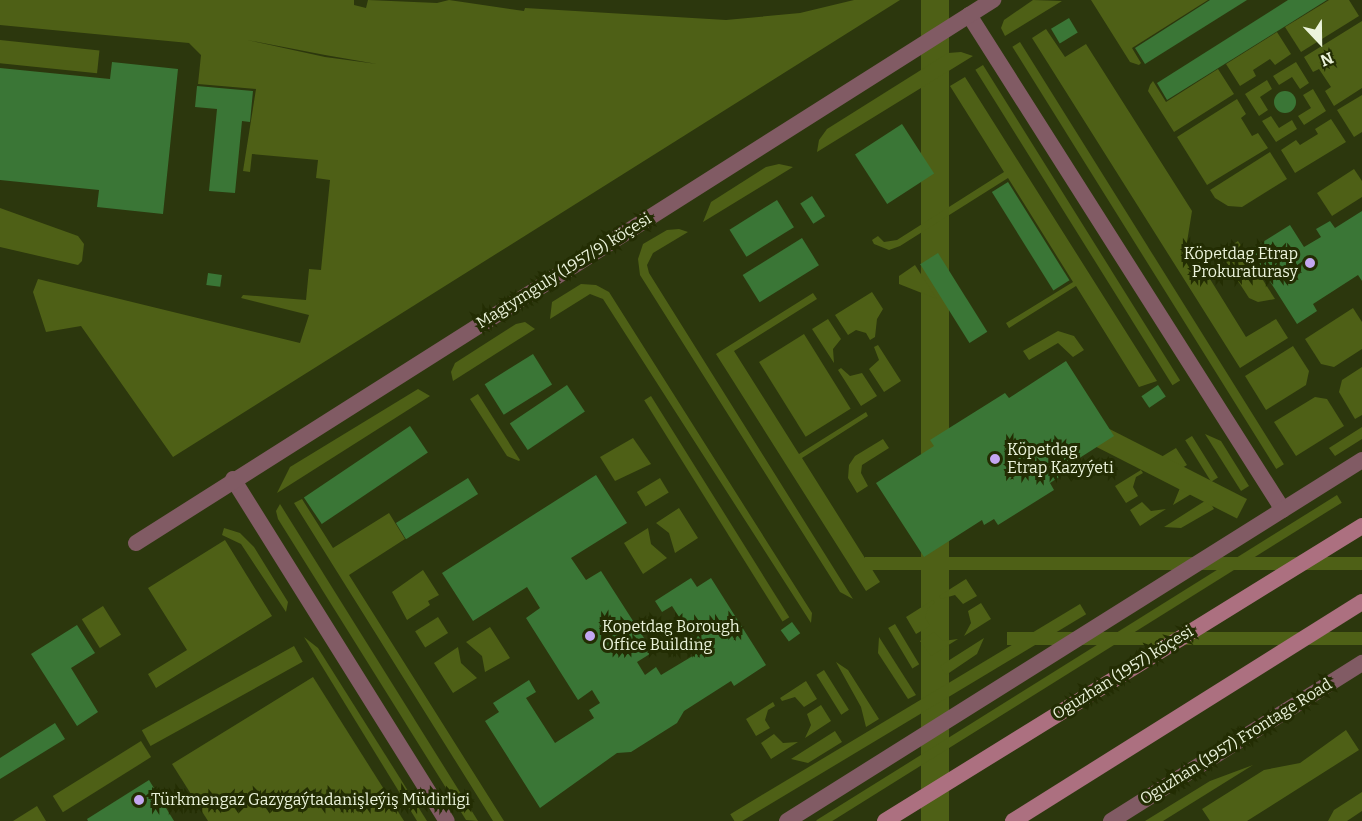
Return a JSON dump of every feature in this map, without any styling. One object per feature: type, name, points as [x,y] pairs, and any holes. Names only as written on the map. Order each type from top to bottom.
[{"type":"main road","name":"Oguzhan (1957) köçesi","points":[[885,821],[1362,526]]},
{"type":"main road","points":[[1013,821],[1362,602]]},
{"type":"street","name":"Magtymguly (1957/9) köçesi","points":[[136,543],[233,479],[993,0]]},
{"type":"street","points":[[969,15],[1282,510]]},
{"type":"street","points":[[787,821],[1362,460]]},
{"type":"street","points":[[233,479],[447,821]]},
{"type":"street","name":"Oguzhan (1957) Frontage Road","points":[[1111,821],[1362,663]]},
{"type":"green space","points":[[0,0],[354,0],[354,5],[366,8],[368,0],[437,3],[449,0],[524,11],[525,8],[726,20],[800,13],[854,0],[900,0],[173,457],[81,326],[46,332],[33,292],[38,279],[300,343],[309,315],[241,298],[243,295],[306,300],[309,269],[321,270],[330,180],[316,178],[318,160],[252,154],[250,172],[243,171],[256,89],[198,84],[201,55],[189,43],[0,25]],"holes":[[[247,40],[377,64],[325,57]]]},
{"type":"green space","points":[[921,0],[949,0],[949,821],[921,821]]},
{"type":"green space","points":[[1033,0],[1062,1],[1005,36],[1001,28],[1004,20]]},
{"type":"green space","points":[[1091,0],[1208,0],[1132,48],[1141,63],[1139,65],[1130,62]]},
{"type":"green space","points":[[1329,0],[1349,0],[1359,16],[1301,52],[1285,27]]},
{"type":"green space","points":[[1362,21],[1362,88],[1334,106],[1325,91],[1331,87],[1319,69],[1313,72],[1304,57]]},
{"type":"green space","points":[[1046,29],[1065,57],[1086,44],[1192,211],[1187,242],[1246,337],[1276,319],[1288,338],[1240,368],[1032,38]]},
{"type":"green space","points":[[1277,32],[1291,54],[1275,65],[1270,59],[1253,70],[1256,76],[1240,86],[1226,64]]},
{"type":"green space","points":[[0,40],[99,50],[97,73],[0,63]]},
{"type":"green space","points":[[1020,42],[1284,464],[1276,469],[1012,47]]},
{"type":"green space","points":[[961,52],[973,56],[817,152],[819,140],[827,129],[948,53]]},
{"type":"green space","points":[[1296,62],[1309,83],[1300,89],[1292,77],[1279,85],[1273,76]]},
{"type":"green space","points":[[983,65],[1180,380],[1172,385],[975,70]]},
{"type":"green space","points":[[1218,69],[1234,94],[1174,132],[1148,91],[1150,85],[1153,81],[1166,102]]},
{"type":"green space","points":[[965,77],[1157,381],[1139,387],[1076,286],[1009,328],[1006,323],[1073,282],[1008,178],[900,246],[889,250],[874,244],[872,240],[878,236],[884,242],[897,240],[1004,172],[950,86]]},
{"type":"green space","points":[[1267,80],[1272,89],[1260,97],[1268,110],[1259,116],[1245,94]]},
{"type":"green space","points":[[1313,89],[1326,111],[1304,125],[1298,116],[1311,108],[1303,95]]},
{"type":"green space","points":[[1362,95],[1362,132],[1354,137],[1337,110]]},
{"type":"green space","points":[[1237,99],[1246,114],[1241,118],[1252,136],[1258,133],[1268,148],[1207,185],[1177,137]]},
{"type":"green space","points":[[1271,116],[1279,128],[1292,120],[1297,129],[1276,142],[1262,121]]},
{"type":"green space","points":[[1331,119],[1346,142],[1295,173],[1281,150],[1296,140],[1300,145],[1318,134],[1315,129]]},
{"type":"green space","points":[[1270,152],[1287,179],[1242,207],[1228,206],[1215,198],[1210,190]]},
{"type":"green space","points":[[779,164],[793,167],[703,222],[711,202],[766,167]]},
{"type":"green space","points":[[1354,169],[1362,181],[1362,197],[1332,216],[1317,193]]},
{"type":"green space","points":[[0,208],[78,236],[84,244],[82,261],[78,265],[0,247]]},
{"type":"green space","points":[[679,229],[688,232],[653,253],[647,265],[649,273],[853,599],[840,592],[640,275],[638,259],[643,244],[667,230]]},
{"type":"green space","points":[[1238,241],[1275,299],[1258,302],[1249,298],[1220,253]]},
{"type":"green space","points":[[915,265],[937,299],[899,284],[899,276]]},
{"type":"green space","points":[[581,284],[596,285],[609,292],[812,613],[811,623],[603,299],[590,294],[550,319],[552,302]]},
{"type":"green space","points":[[872,292],[883,309],[877,319],[875,337],[870,340],[866,333],[856,330],[848,335],[835,315]]},
{"type":"green space","points":[[813,293],[817,299],[734,351],[799,454],[866,412],[868,416],[802,458],[880,582],[866,591],[716,354]]},
{"type":"green space","points":[[1353,308],[1362,322],[1362,349],[1334,367],[1321,364],[1305,339]]},
{"type":"green space","points":[[828,319],[841,339],[833,349],[834,363],[812,329]]},
{"type":"green space","points":[[525,322],[535,329],[453,381],[451,372],[455,363],[516,324]]},
{"type":"green space","points":[[1058,331],[1074,336],[1084,350],[1073,357],[1058,343],[1029,360],[1023,351]]},
{"type":"green space","points":[[804,334],[851,409],[806,437],[759,362]]},
{"type":"green space","points":[[878,345],[901,381],[884,392],[869,369],[879,360],[874,347]]},
{"type":"green space","points":[[1293,346],[1309,371],[1306,385],[1266,410],[1245,376]]},
{"type":"green space","points":[[1362,367],[1362,415],[1355,419],[1339,392],[1342,380]]},
{"type":"green space","points":[[841,368],[850,376],[862,373],[877,396],[861,406],[838,370]]},
{"type":"green space","points":[[418,389],[430,396],[277,493],[290,467]]},
{"type":"green space","points":[[478,394],[519,461],[507,456],[470,399]]},
{"type":"green space","points":[[651,396],[789,617],[783,622],[644,400]]},
{"type":"green space","points":[[1315,397],[1327,399],[1344,426],[1296,456],[1274,422]]},
{"type":"green space","points":[[1079,413],[1247,499],[1237,519],[1069,433]]},
{"type":"green space","points":[[1362,427],[1362,439],[1335,456],[1329,448]]},
{"type":"green space","points":[[1205,434],[1221,441],[1249,486],[1241,491]]},
{"type":"green space","points":[[1192,436],[1218,478],[1211,482],[1185,440]]},
{"type":"green space","points":[[633,438],[651,464],[615,481],[600,457]]},
{"type":"green space","points":[[883,439],[889,448],[862,465],[861,473],[868,486],[857,493],[848,478],[849,465],[855,456]]},
{"type":"green space","points":[[1176,448],[1187,465],[1172,474],[1163,465],[1150,469],[1148,465]]},
{"type":"green space","points":[[1141,470],[1143,473],[1136,477],[1133,487],[1138,496],[1126,503],[1115,486]]},
{"type":"green space","points":[[1191,472],[1201,488],[1173,505],[1180,488],[1176,481]]},
{"type":"green space","points":[[660,478],[669,493],[646,506],[637,492]]},
{"type":"green space","points":[[1337,495],[1342,503],[832,821],[816,820]]},
{"type":"green space","points":[[302,499],[333,548],[389,513],[405,539],[349,575],[504,821],[493,821],[294,503]]},
{"type":"green space","points":[[1208,499],[1214,509],[1181,528],[1164,527]]},
{"type":"green space","points":[[1142,502],[1151,511],[1166,509],[1140,526],[1130,510]]},
{"type":"green space","points":[[280,504],[478,821],[466,820],[278,519],[276,511]]},
{"type":"green space","points":[[679,508],[698,538],[675,553],[669,533],[656,523]]},
{"type":"green space","points":[[224,528],[240,533],[254,547],[288,602],[286,612],[241,544],[222,535]]},
{"type":"green space","points":[[648,528],[651,544],[667,558],[643,574],[624,543]]},
{"type":"green space","points":[[225,540],[272,616],[156,688],[148,674],[187,650],[148,588]]},
{"type":"green space","points":[[865,557],[1362,557],[1362,570],[865,570]]},
{"type":"green space","points":[[423,570],[439,595],[428,601],[430,605],[407,620],[392,592]]},
{"type":"green space","points":[[966,579],[977,596],[963,604],[955,595],[941,599],[939,596]]},
{"type":"green space","points":[[933,600],[935,603],[928,608],[925,617],[930,626],[916,634],[906,617]]},
{"type":"green space","points":[[981,603],[991,619],[964,636],[971,623],[968,611]]},
{"type":"green space","points":[[1080,604],[1086,614],[742,821],[734,821],[730,814]]},
{"type":"green space","points":[[103,606],[121,635],[100,648],[82,619]]},
{"type":"green space","points":[[438,617],[448,633],[425,647],[415,631]]},
{"type":"green space","points":[[895,624],[919,664],[912,668],[888,628]]},
{"type":"green space","points":[[490,627],[510,658],[485,672],[482,656],[466,642]]},
{"type":"green space","points":[[934,632],[943,641],[958,639],[931,656],[920,641]]},
{"type":"green space","points":[[1007,632],[1362,632],[1362,645],[1007,645]]},
{"type":"green space","points":[[304,637],[318,648],[427,821],[417,821]]},
{"type":"green space","points":[[879,637],[916,695],[908,699],[878,653]]},
{"type":"green space","points":[[984,638],[977,654],[946,675],[940,666]]},
{"type":"green space","points":[[294,646],[303,662],[151,746],[142,730]]},
{"type":"green space","points":[[458,647],[461,663],[477,678],[453,693],[434,663]]},
{"type":"green space","points":[[836,662],[848,670],[879,719],[866,727],[861,707]]},
{"type":"green space","points":[[824,670],[849,710],[841,715],[816,675]]},
{"type":"green space","points":[[313,677],[404,821],[208,821],[172,764]]},
{"type":"green space","points":[[806,681],[817,699],[804,707],[795,697],[782,701],[780,698]]},
{"type":"green space","points":[[773,702],[775,706],[768,710],[765,720],[770,728],[756,736],[746,719]]},
{"type":"green space","points":[[821,705],[831,721],[805,738],[811,725],[807,714]]},
{"type":"green space","points":[[1346,730],[1359,750],[1247,821],[1210,821],[1202,809],[1264,770],[1300,763]]},
{"type":"green space","points":[[835,731],[842,742],[808,763],[791,759]]},
{"type":"green space","points":[[774,734],[783,743],[798,742],[771,759],[761,743]]},
{"type":"green space","points":[[141,741],[151,757],[63,812],[53,796]]},
{"type":"green space","points":[[1253,765],[1163,821],[1145,821],[1210,781]]},
{"type":"green space","points":[[1362,792],[1362,811],[1347,821],[1328,821],[1334,810]]},
{"type":"green space","points":[[37,806],[46,821],[13,821]]},
{"type":"building","points":[[1210,0],[1247,0],[1145,64],[1135,48]]},
{"type":"building","points":[[1288,0],[1327,0],[1167,100],[1157,83]]},
{"type":"building","points":[[1069,18],[1078,33],[1060,43],[1051,29]]},
{"type":"building","points":[[112,62],[178,69],[163,214],[97,207],[99,190],[0,180],[0,68],[110,79]]},
{"type":"building","points":[[197,86],[253,91],[250,122],[242,121],[235,193],[209,191],[217,109],[195,107]]},
{"type":"building","points":[[1285,91],[1295,98],[1296,102],[1289,112],[1285,113],[1275,106],[1274,102],[1281,92]]},
{"type":"building","points":[[902,124],[934,173],[887,204],[855,154]]},
{"type":"building","points":[[1008,182],[1069,280],[1053,290],[992,192]]},
{"type":"building","points":[[812,196],[825,216],[813,224],[800,204]]},
{"type":"building","points":[[777,200],[794,227],[746,257],[730,230]]},
{"type":"building","name":"Köpetdag Etrap Prokuraturasy","points":[[1362,211],[1362,281],[1358,275],[1313,304],[1317,311],[1297,324],[1250,250],[1290,225],[1304,247],[1321,237],[1316,229],[1330,221],[1335,228]]},
{"type":"building","points":[[802,238],[819,265],[760,302],[743,275]]},
{"type":"building","points":[[938,253],[987,332],[969,343],[920,264]]},
{"type":"building","points":[[208,273],[222,275],[220,287],[206,285]]},
{"type":"building","points":[[533,354],[552,385],[504,415],[485,384]]},
{"type":"building","name":"Köpetdag Etrap Kazyýeti","points":[[1066,361],[1114,436],[1056,473],[1059,477],[1050,483],[1054,490],[998,525],[994,519],[984,525],[982,520],[924,557],[876,483],[934,446],[930,440],[1005,393],[1009,398]]},
{"type":"building","points":[[567,385],[585,412],[528,450],[510,424]]},
{"type":"building","points":[[1158,385],[1166,397],[1149,408],[1141,396]]},
{"type":"building","points":[[410,426],[428,453],[322,524],[304,498]]},
{"type":"building","name":"Kopetdag Borough Office Building","points":[[596,475],[627,523],[571,558],[586,580],[601,571],[653,652],[637,662],[645,675],[656,667],[661,675],[701,651],[672,606],[662,612],[655,601],[691,578],[697,587],[711,578],[766,665],[734,686],[731,681],[684,711],[677,723],[631,752],[617,753],[540,808],[485,721],[499,712],[493,703],[529,680],[536,692],[526,698],[555,743],[594,718],[589,710],[600,703],[592,690],[578,700],[526,618],[540,608],[527,587],[473,621],[442,573]]},
{"type":"building","points":[[468,478],[478,494],[406,539],[396,523]]},
{"type":"building","points":[[792,622],[800,633],[789,642],[781,630]]},
{"type":"building","points":[[77,625],[95,653],[71,668],[98,712],[77,726],[31,654]]},
{"type":"building","points":[[55,723],[65,739],[0,779],[0,758]]},
{"type":"building","name":"Türkmengaz Gazygaýtadanişleýiş Müdirligi","points":[[149,780],[174,821],[88,821],[87,819]]},
{"type":"place","name":"Köpetdag Etrap Prokuraturasy","points":[[1310,263]]},
{"type":"place","name":"Köpetdag Etrap Kazyýeti","points":[[995,459]]},
{"type":"place","name":"Kopetdag Borough Office Building","points":[[590,636]]},
{"type":"place","name":"Türkmengaz Gazygaýtadanişleýiş Müdirligi","points":[[139,800]]}]
